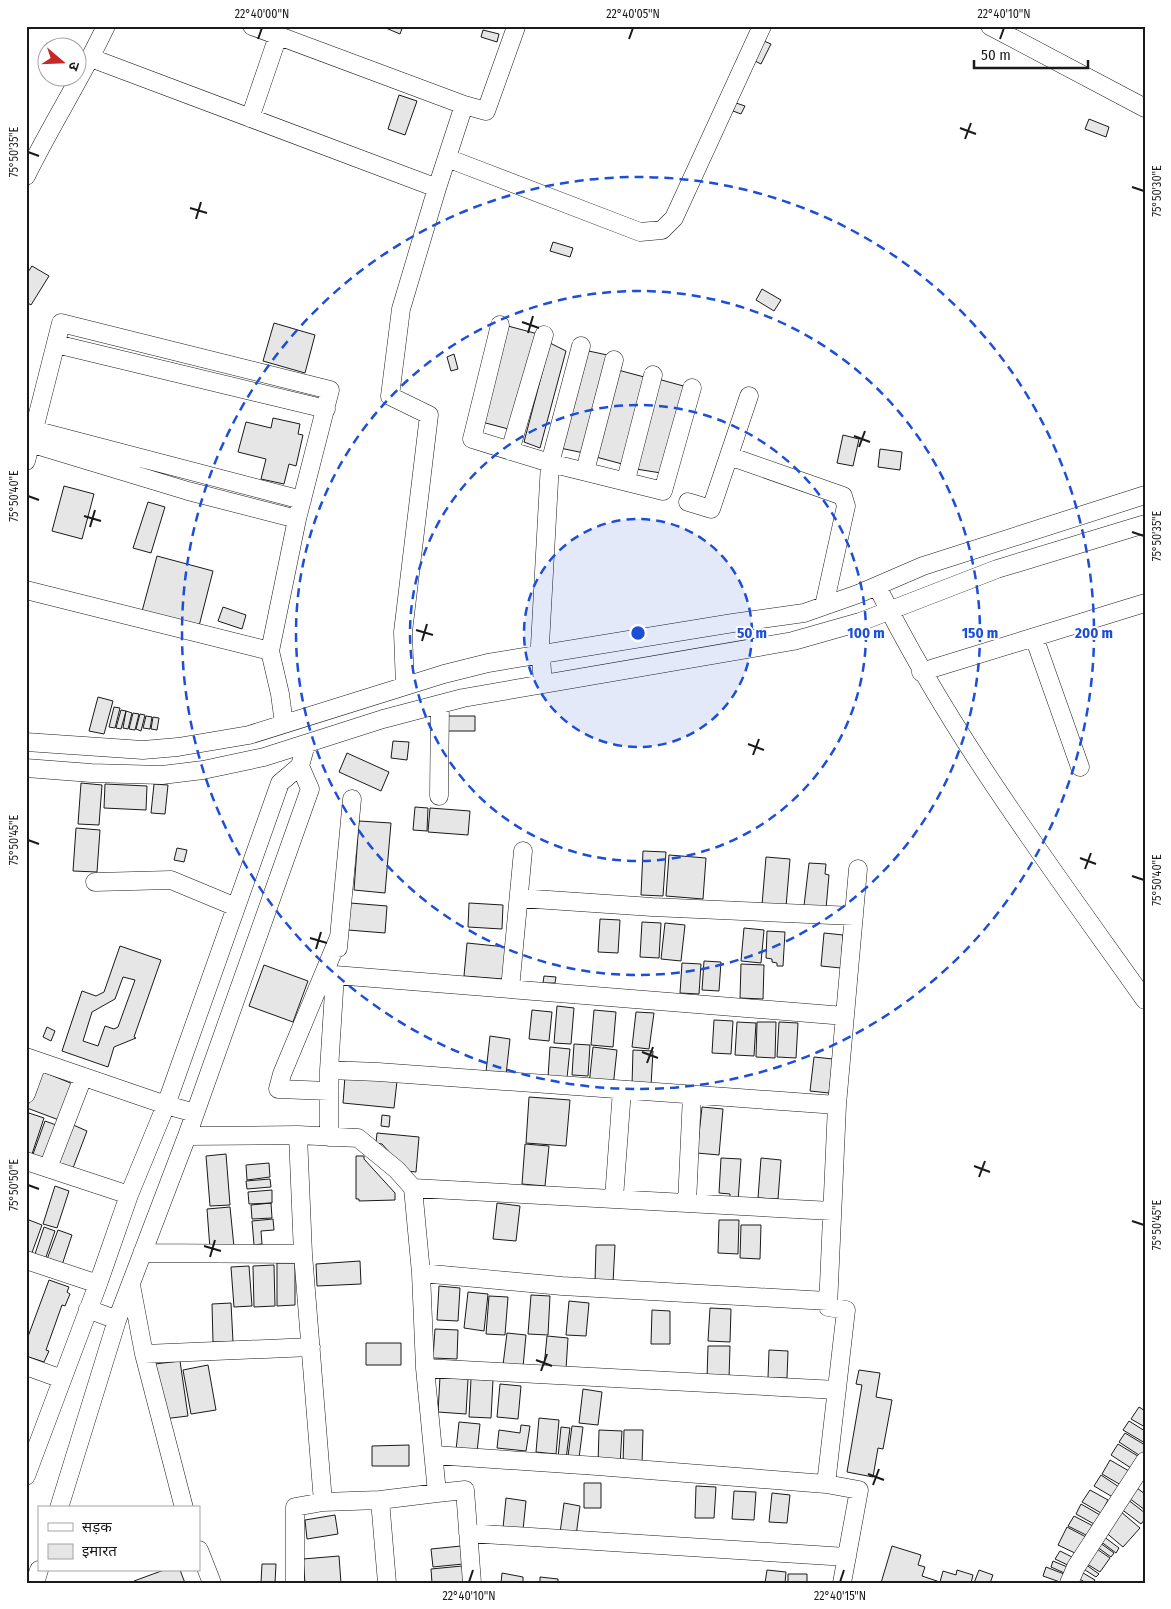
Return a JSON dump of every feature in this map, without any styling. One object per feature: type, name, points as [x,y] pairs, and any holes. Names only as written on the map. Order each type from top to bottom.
[{"type":"street","points":[[26,176],[106,26]]},
{"type":"street","points":[[252,26],[464,105],[486,111],[516,26]]},
{"type":"street","points":[[447,158],[640,232],[662,230],[674,218],[762,26]]},
{"type":"street","points":[[990,26],[1145,108]]},
{"type":"street","points":[[250,118],[278,36]]},
{"type":"street","points":[[90,58],[437,188]]},
{"type":"street","points":[[405,686],[403,632],[429,415],[390,396],[401,310],[464,105]]},
{"type":"street","points":[[26,461],[30,436],[61,323],[330,390],[297,519],[270,651],[280,694],[284,724]]},
{"type":"street","points":[[500,325],[472,439],[550,463],[626,480],[663,491],[692,388]]},
{"type":"street","points":[[510,451],[544,335]]},
{"type":"street","points":[[544,684],[540,653],[550,463],[581,346]]},
{"type":"street","points":[[585,471],[614,360]]},
{"type":"street","points":[[626,480],[653,375]]},
{"type":"street","points":[[688,502],[711,509],[749,396]]},
{"type":"street","points":[[30,436],[302,500]]},
{"type":"street","points":[[30,436],[188,491],[297,519]]},
{"type":"street","points":[[729,456],[843,496],[846,506],[824,606]]},
{"type":"street","points":[[26,742],[143,750],[178,747],[249,735],[405,686],[488,663],[540,653],[804,613],[923,566],[1145,495]]},
{"type":"street","points":[[26,768],[162,775],[203,770],[264,757],[383,719],[464,698],[792,641],[860,622],[997,570],[1145,524]]},
{"type":"street","points":[[876,586],[921,672],[978,763],[1145,1000]]},
{"type":"street","points":[[26,590],[270,651]]},
{"type":"street","points":[[921,672],[1145,604]]},
{"type":"street","points":[[1034,637],[1080,767]]},
{"type":"street","points":[[439,796],[440,704]]},
{"type":"street","points":[[27,1472],[98,1284],[129,1195],[166,1105],[280,783],[300,766],[306,744]]},
{"type":"street","points":[[59,1506],[118,1320],[187,1136],[310,788],[300,766]]},
{"type":"street","points":[[329,1137],[329,1070],[335,975],[352,799]]},
{"type":"street","points":[[510,989],[523,851]]},
{"type":"street","points":[[826,1484],[846,1310],[828,1307],[828,1301],[837,1105],[858,869]]},
{"type":"street","points":[[95,882],[171,880],[236,907]]},
{"type":"street","points":[[519,898],[652,907],[854,916]]},
{"type":"street","points":[[329,1091],[278,1089],[282,1074],[339,936]]},
{"type":"street","points":[[335,975],[845,1016]]},
{"type":"street","points":[[26,1094],[32,1059],[166,1105],[195,1113]]},
{"type":"street","points":[[329,1070],[837,1105]]},
{"type":"street","points":[[48,1168],[83,1077]]},
{"type":"street","points":[[614,1198],[622,1090]]},
{"type":"street","points":[[686,1203],[692,1095]]},
{"type":"street","points":[[187,1136],[298,1135],[358,1138],[397,1170],[413,1188],[421,1273],[425,1368],[437,1493]]},
{"type":"street","points":[[298,1135],[302,1254],[322,1502]]},
{"type":"street","points":[[26,1160],[129,1195]]},
{"type":"street","points":[[413,1188],[832,1211]]},
{"type":"street","points":[[142,1253],[302,1254]]},
{"type":"street","points":[[26,1260],[98,1284]]},
{"type":"street","points":[[421,1273],[562,1286],[828,1301]]},
{"type":"street","points":[[131,1285],[144,1354],[183,1506]]},
{"type":"street","points":[[88,1309],[118,1320]]},
{"type":"street","points":[[144,1354],[311,1347]]},
{"type":"street","points":[[26,1366],[62,1380]]},
{"type":"street","points":[[425,1368],[837,1390]]},
{"type":"street","points":[[434,1456],[597,1466],[826,1484],[859,1490],[842,1583]]},
{"type":"street","points":[[1069,1583],[1076,1567],[1145,1461]]},
{"type":"street","points":[[295,1583],[296,1507],[322,1502],[380,1500],[465,1490],[472,1583]]},
{"type":"street","points":[[380,1500],[387,1583]]},
{"type":"street","points":[[468,1533],[847,1557]]},
{"type":"street","points":[[200,1553],[212,1583]]},
{"type":"building","points":[[381,26],[403,26],[400,34]]},
{"type":"building","points":[[483,30],[499,34],[497,42],[481,37]]},
{"type":"building","points":[[764,41],[771,44],[761,64],[755,61]]},
{"type":"building","points":[[399,95],[417,101],[405,135],[388,129]]},
{"type":"building","points":[[736,103],[745,106],[741,114],[733,111]]},
{"type":"building","points":[[1089,119],[1109,127],[1106,137],[1085,129]]},
{"type":"building","points":[[553,242],[573,248],[570,257],[550,251]]},
{"type":"building","points":[[32,266],[49,276],[31,305],[26,302],[26,275]]},
{"type":"building","points":[[762,289],[781,300],[774,311],[756,300]]},
{"type":"building","points":[[274,323],[315,335],[305,373],[263,361]]},
{"type":"building","points":[[508,326],[538,334],[512,430],[482,422]]},
{"type":"building","points":[[550,343],[566,351],[540,448],[524,442]]},
{"type":"building","points":[[584,350],[612,356],[584,453],[560,448]]},
{"type":"building","points":[[454,354],[458,369],[451,371],[447,357]]},
{"type":"building","points":[[618,370],[648,378],[626,465],[596,457]]},
{"type":"building","points":[[658,379],[687,387],[661,473],[636,469]]},
{"type":"building","points":[[273,418],[300,424],[298,434],[303,435],[296,466],[289,464],[284,484],[261,479],[266,459],[238,452],[246,422],[271,428]]},
{"type":"building","points":[[843,435],[859,439],[853,466],[837,463]]},
{"type":"building","points":[[880,449],[902,452],[900,470],[878,467]]},
{"type":"building","points":[[64,486],[94,494],[82,539],[52,531]]},
{"type":"building","points":[[148,502],[165,507],[151,553],[133,548]]},
{"type":"building","points":[[157,556],[213,571],[198,630],[141,615]]},
{"type":"building","points":[[223,607],[246,615],[242,629],[218,621]]},
{"type":"building","points":[[98,697],[113,701],[104,734],[89,731]]},
{"type":"building","points":[[114,707],[120,708],[115,728],[109,727]]},
{"type":"building","points":[[121,710],[126,711],[121,729],[116,728]]},
{"type":"building","points":[[126,711],[132,713],[128,729],[123,728]]},
{"type":"building","points":[[133,713],[139,714],[135,730],[129,729]]},
{"type":"building","points":[[140,714],[145,715],[141,731],[136,729]]},
{"type":"building","points":[[146,716],[152,717],[150,729],[143,728]]},
{"type":"building","points":[[443,716],[475,716],[475,731],[443,731]]},
{"type":"building","points":[[153,717],[159,718],[157,730],[151,729]]},
{"type":"building","points":[[393,741],[409,742],[407,760],[391,758]]},
{"type":"building","points":[[347,753],[389,772],[381,791],[339,772]]},
{"type":"building","points":[[81,783],[102,785],[99,825],[78,824]]},
{"type":"building","points":[[105,784],[147,786],[146,810],[104,808]]},
{"type":"building","points":[[154,784],[168,785],[165,814],[151,813]]},
{"type":"building","points":[[415,807],[428,808],[427,831],[413,830]]},
{"type":"building","points":[[430,808],[470,811],[468,835],[428,832]]},
{"type":"building","points":[[359,821],[391,823],[385,893],[354,890]]},
{"type":"building","points":[[76,828],[100,830],[97,872],[73,871]]},
{"type":"building","points":[[177,848],[187,850],[184,862],[174,860]]},
{"type":"building","points":[[643,851],[666,852],[663,896],[641,895]]},
{"type":"building","points":[[669,855],[706,858],[703,899],[666,896]]},
{"type":"building","points":[[766,857],[790,859],[786,907],[762,905]]},
{"type":"building","points":[[809,863],[826,864],[825,874],[829,875],[826,909],[804,906]]},
{"type":"building","points":[[350,903],[387,906],[385,933],[348,930]]},
{"type":"building","points":[[469,903],[503,905],[502,929],[468,927]]},
{"type":"building","points":[[600,919],[620,920],[618,953],[598,952]]},
{"type":"building","points":[[642,922],[661,923],[659,958],[640,957]]},
{"type":"building","points":[[665,923],[685,925],[681,961],[661,959]]},
{"type":"building","points":[[744,928],[764,930],[761,963],[741,961]]},
{"type":"building","points":[[767,931],[785,932],[783,966],[777,966],[777,963],[772,962],[772,959],[766,958]]},
{"type":"building","points":[[824,933],[843,935],[841,968],[821,966]]},
{"type":"building","points":[[467,943],[506,947],[503,979],[464,976]]},
{"type":"building","points":[[120,946],[161,960],[134,1037],[136,1038],[114,1047],[108,1067],[62,1051],[82,991],[96,996],[104,992]],"holes":[[[123,977],[135,980],[118,1027],[114,1029],[105,1026],[98,1046],[83,1041],[92,1012],[115,999]]]},
{"type":"building","points":[[704,961],[721,962],[719,991],[702,990]]},
{"type":"building","points":[[682,963],[701,964],[699,994],[680,993]]},
{"type":"building","points":[[741,964],[764,965],[763,999],[740,998]]},
{"type":"building","points":[[264,965],[308,981],[293,1022],[249,1006]]},
{"type":"building","points":[[544,976],[556,977],[555,983],[543,983]]},
{"type":"building","points":[[557,1006],[574,1008],[571,1044],[554,1043]]},
{"type":"building","points":[[532,1010],[552,1012],[549,1041],[529,1039]]},
{"type":"building","points":[[594,1010],[616,1012],[613,1047],[591,1045]]},
{"type":"building","points":[[636,1012],[654,1013],[649,1049],[632,1047]]},
{"type":"building","points":[[714,1020],[733,1021],[731,1054],[712,1053]]},
{"type":"building","points":[[737,1022],[756,1023],[754,1056],[735,1055]]},
{"type":"building","points":[[757,1022],[776,1022],[775,1058],[756,1057]]},
{"type":"building","points":[[779,1022],[798,1023],[796,1058],[777,1057]]},
{"type":"building","points":[[47,1027],[55,1031],[51,1041],[43,1037]]},
{"type":"building","points":[[490,1036],[510,1039],[506,1075],[486,1072]]},
{"type":"building","points":[[574,1044],[590,1045],[588,1076],[572,1075]]},
{"type":"building","points":[[550,1047],[570,1049],[567,1078],[548,1077]]},
{"type":"building","points":[[593,1047],[617,1050],[613,1087],[589,1085]]},
{"type":"building","points":[[633,1050],[653,1051],[651,1086],[632,1085]]},
{"type":"building","points":[[814,1057],[833,1059],[829,1093],[810,1091]]},
{"type":"building","points":[[41,1071],[73,1084],[59,1120],[27,1108]]},
{"type":"building","points":[[345,1076],[397,1081],[394,1108],[343,1103]]},
{"type":"building","points":[[529,1097],[570,1100],[566,1146],[526,1143]]},
{"type":"building","points":[[702,1107],[723,1109],[719,1155],[697,1153]]},
{"type":"building","points":[[29,1113],[44,1118],[32,1154],[26,1152],[26,1120]]},
{"type":"building","points":[[382,1115],[390,1116],[389,1127],[381,1126]]},
{"type":"building","points":[[45,1121],[59,1126],[46,1162],[32,1157]]},
{"type":"building","points":[[71,1124],[87,1131],[73,1168],[57,1162]]},
{"type":"building","points":[[377,1133],[419,1137],[416,1172],[406,1171],[382,1144],[376,1143]]},
{"type":"building","points":[[525,1144],[549,1146],[545,1186],[522,1184]]},
{"type":"building","points":[[226,1154],[230,1205],[210,1206],[206,1156]]},
{"type":"building","points":[[356,1156],[364,1156],[364,1159],[395,1193],[395,1200],[359,1201],[359,1199],[356,1199]]},
{"type":"building","points":[[721,1158],[741,1159],[738,1202],[730,1201],[730,1194],[719,1193]]},
{"type":"building","points":[[761,1158],[781,1160],[778,1199],[758,1198]]},
{"type":"building","points":[[269,1163],[270,1177],[247,1180],[246,1165]]},
{"type":"building","points":[[270,1179],[271,1187],[247,1189],[246,1181]]},
{"type":"building","points":[[55,1186],[69,1191],[57,1228],[43,1224]]},
{"type":"building","points":[[272,1190],[272,1203],[249,1204],[248,1192]]},
{"type":"building","points":[[271,1203],[272,1218],[252,1219],[251,1205]]},
{"type":"building","points":[[497,1203],[520,1206],[516,1241],[493,1239]]},
{"type":"building","points":[[230,1207],[234,1247],[210,1249],[207,1209]]},
{"type":"building","points":[[273,1219],[274,1230],[261,1231],[262,1244],[254,1245],[252,1221]]},
{"type":"building","points":[[29,1220],[42,1225],[30,1258],[26,1256],[26,1228]]},
{"type":"building","points":[[719,1220],[739,1220],[738,1254],[718,1253]]},
{"type":"building","points":[[741,1225],[761,1225],[760,1259],[740,1258]]},
{"type":"building","points":[[44,1227],[55,1231],[45,1260],[34,1257]]},
{"type":"building","points":[[58,1230],[72,1235],[61,1268],[46,1262]]},
{"type":"building","points":[[596,1245],[615,1245],[613,1283],[595,1283]]},
{"type":"building","points":[[360,1261],[361,1284],[317,1286],[316,1264]]},
{"type":"building","points":[[277,1263],[295,1263],[295,1305],[277,1306]]},
{"type":"building","points":[[274,1265],[275,1306],[254,1307],[253,1266]]},
{"type":"building","points":[[249,1266],[252,1306],[234,1307],[231,1267]]},
{"type":"building","points":[[49,1280],[69,1287],[67,1292],[70,1294],[65,1306],[62,1305],[46,1350],[49,1351],[44,1362],[26,1356],[26,1342]]},
{"type":"building","points":[[439,1286],[460,1288],[458,1321],[437,1320]]},
{"type":"building","points":[[468,1292],[488,1294],[484,1331],[464,1328]]},
{"type":"building","points":[[531,1295],[550,1296],[548,1335],[528,1334]]},
{"type":"building","points":[[489,1296],[508,1297],[505,1335],[486,1334]]},
{"type":"building","points":[[569,1301],[589,1303],[586,1336],[566,1335]]},
{"type":"building","points":[[231,1303],[233,1342],[213,1342],[212,1304]]},
{"type":"building","points":[[710,1308],[731,1309],[730,1342],[708,1341]]},
{"type":"building","points":[[652,1310],[670,1311],[670,1344],[651,1344]]},
{"type":"building","points":[[435,1329],[458,1330],[457,1359],[433,1358]]},
{"type":"building","points":[[507,1333],[526,1335],[523,1367],[503,1365]]},
{"type":"building","points":[[547,1336],[568,1338],[566,1369],[544,1367]]},
{"type":"building","points":[[366,1343],[401,1343],[401,1365],[366,1365]]},
{"type":"building","points":[[708,1346],[730,1346],[729,1379],[707,1378]]},
{"type":"building","points":[[769,1350],[788,1351],[787,1378],[768,1378]]},
{"type":"building","points":[[180,1361],[188,1416],[163,1419],[155,1364]]},
{"type":"building","points":[[208,1365],[216,1410],[191,1414],[183,1370]]},
{"type":"building","points":[[859,1370],[880,1373],[876,1397],[892,1400],[883,1449],[878,1448],[873,1477],[847,1472],[862,1385],[856,1384]]},
{"type":"building","points":[[440,1377],[468,1379],[466,1414],[438,1412]]},
{"type":"building","points":[[471,1379],[493,1380],[491,1418],[469,1417]]},
{"type":"building","points":[[500,1384],[521,1386],[518,1419],[497,1417]]},
{"type":"building","points":[[583,1389],[602,1392],[598,1425],[579,1423]]},
{"type":"building","points":[[1139,1407],[1145,1411],[1145,1427],[1131,1419]]},
{"type":"building","points":[[539,1418],[559,1420],[556,1454],[536,1452]]},
{"type":"building","points":[[1129,1421],[1145,1431],[1145,1443],[1123,1430]]},
{"type":"building","points":[[459,1422],[480,1424],[477,1452],[456,1450]]},
{"type":"building","points":[[521,1425],[530,1426],[526,1451],[497,1448],[499,1430],[520,1433]]},
{"type":"building","points":[[572,1426],[583,1427],[579,1458],[568,1456]]},
{"type":"building","points":[[561,1427],[570,1428],[566,1459],[558,1458]]},
{"type":"building","points":[[599,1430],[622,1431],[620,1465],[598,1464]]},
{"type":"building","points":[[624,1430],[643,1430],[642,1465],[623,1464]]},
{"type":"building","points":[[1125,1433],[1145,1445],[1145,1454],[1142,1457],[1119,1442]]},
{"type":"building","points":[[1118,1444],[1141,1458],[1134,1470],[1111,1455]]},
{"type":"building","points":[[409,1445],[409,1466],[372,1466],[372,1446]]},
{"type":"building","points":[[1110,1460],[1129,1471],[1121,1485],[1102,1474]]},
{"type":"building","points":[[1101,1475],[1122,1489],[1116,1499],[1094,1486]]},
{"type":"building","points":[[584,1483],[601,1483],[601,1508],[584,1508]]},
{"type":"building","points":[[696,1486],[716,1487],[714,1518],[695,1518]]},
{"type":"building","points":[[1137,1488],[1145,1494],[1145,1510],[1129,1498]]},
{"type":"building","points":[[1090,1490],[1108,1500],[1101,1513],[1082,1502]]},
{"type":"building","points":[[734,1491],[756,1492],[754,1520],[732,1519]]},
{"type":"building","points":[[772,1493],[790,1495],[787,1523],[769,1522]]},
{"type":"building","points":[[506,1498],[526,1501],[523,1530],[503,1528]]},
{"type":"building","points":[[1127,1499],[1145,1513],[1145,1519],[1141,1524],[1120,1508]]},
{"type":"building","points":[[564,1503],[580,1506],[576,1536],[560,1533]]},
{"type":"building","points":[[1081,1504],[1100,1515],[1094,1524],[1076,1514]]},
{"type":"building","points":[[1120,1511],[1140,1528],[1123,1547],[1103,1530]]},
{"type":"building","points":[[335,1515],[338,1534],[307,1539],[305,1520]]},
{"type":"building","points":[[1074,1516],[1093,1526],[1088,1536],[1068,1526]]},
{"type":"building","points":[[1067,1527],[1086,1537],[1077,1554],[1058,1545]]},
{"type":"building","points":[[1103,1536],[1119,1548],[1116,1553],[1100,1541]]},
{"type":"building","points":[[1096,1540],[1114,1553],[1111,1557],[1093,1544]]},
{"type":"building","points":[[461,1546],[463,1564],[433,1567],[431,1549]]},
{"type":"building","points":[[892,1546],[921,1555],[918,1565],[925,1567],[922,1576],[940,1582],[943,1571],[956,1575],[957,1570],[973,1575],[971,1583],[881,1583]]},
{"type":"building","points":[[1094,1547],[1110,1558],[1100,1572],[1084,1562]]},
{"type":"building","points":[[1060,1551],[1076,1559],[1072,1567],[1055,1559]]},
{"type":"building","points":[[339,1556],[341,1583],[305,1583],[303,1559]]},
{"type":"building","points":[[1053,1561],[1072,1569],[1069,1575],[1051,1567]]},
{"type":"building","points":[[262,1564],[276,1564],[275,1583],[261,1583]]},
{"type":"building","points":[[1085,1564],[1099,1574],[1096,1577],[1082,1568]]},
{"type":"building","points":[[462,1566],[464,1583],[432,1583],[431,1569]]},
{"type":"building","points":[[1046,1567],[1064,1574],[1060,1582],[1043,1576]]},
{"type":"building","points":[[767,1570],[786,1572],[785,1583],[765,1583]]},
{"type":"building","points":[[979,1570],[993,1575],[990,1583],[974,1583]]},
{"type":"building","points":[[1078,1570],[1095,1580],[1093,1583],[1086,1583],[1075,1576]]},
{"type":"building","points":[[159,1572],[181,1572],[185,1583],[135,1583],[134,1581]]},
{"type":"building","points":[[502,1573],[523,1577],[523,1583],[501,1583]]},
{"type":"building","points":[[788,1574],[807,1574],[807,1583],[788,1583]]},
{"type":"building","points":[[540,1577],[558,1579],[558,1583],[540,1583]]}]
